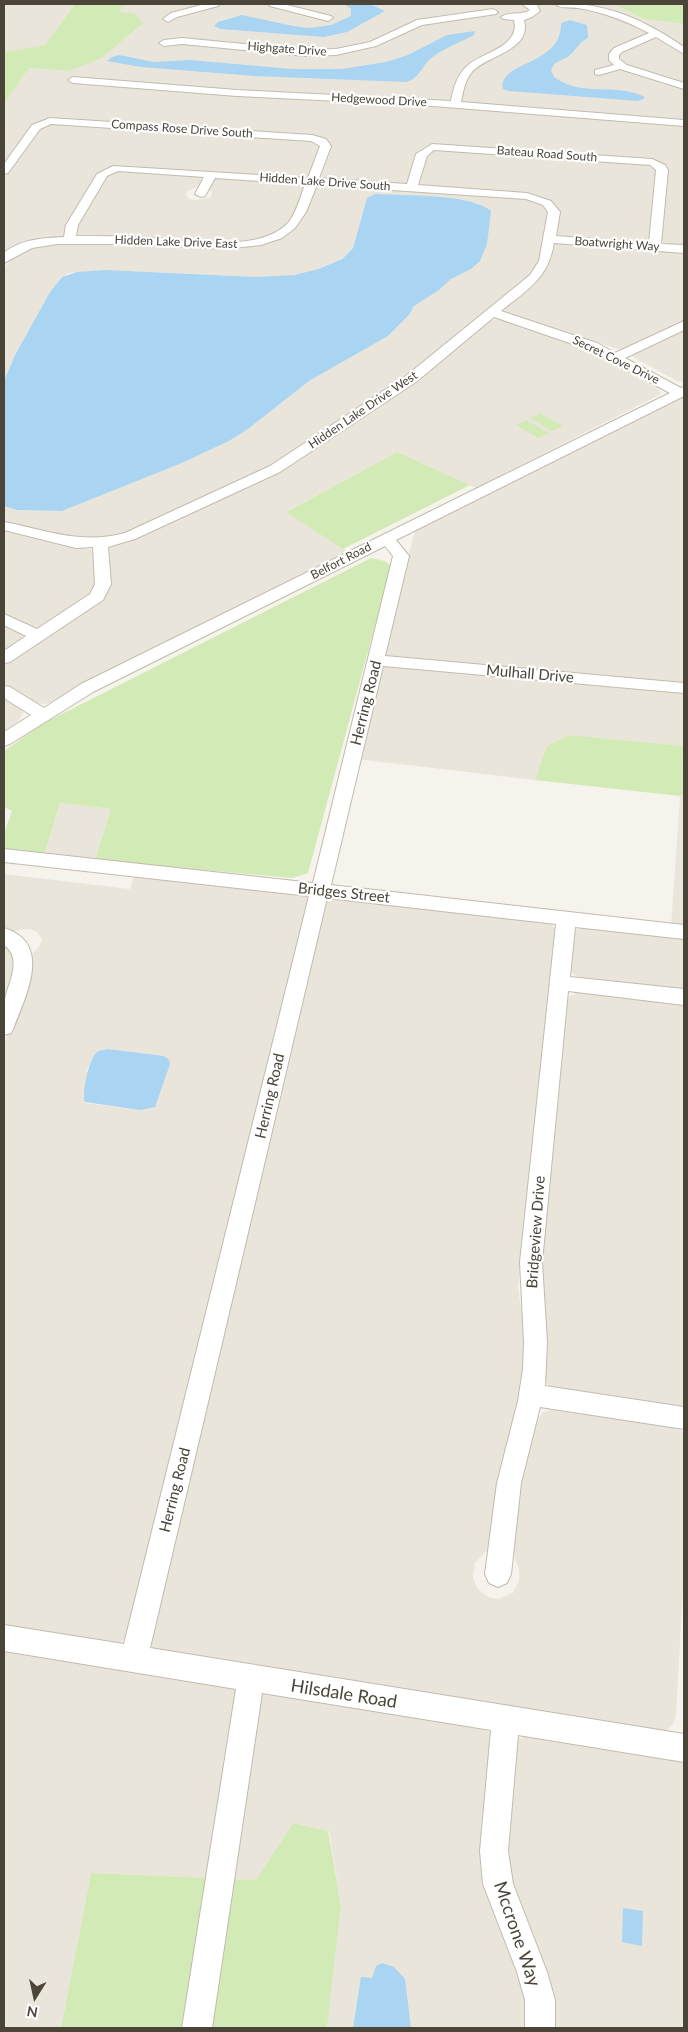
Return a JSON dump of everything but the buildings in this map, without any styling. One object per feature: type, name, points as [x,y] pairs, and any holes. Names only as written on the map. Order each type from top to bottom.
[{"type":"street","points":[[168,19],[174,15],[215,4]]},
{"type":"street","points":[[273,4],[328,18]]},
{"type":"street","points":[[530,5],[544,4]]},
{"type":"street","points":[[560,4],[588,6],[610,11],[656,32],[684,51]]},
{"type":"street","points":[[455,105],[462,80],[470,68],[518,38],[522,28],[518,17],[532,14],[535,11],[530,5]]},
{"type":"street","name":"Highgate Drive","points":[[164,43],[182,41],[306,53],[336,52],[374,44],[412,24],[495,6],[506,17],[518,17]]},
{"type":"street","points":[[432,9],[442,18]]},
{"type":"street","points":[[656,32],[616,52],[614,60],[620,66],[684,86]]},
{"type":"street","points":[[599,72],[620,66]]},
{"type":"street","name":"Hedgewood Drive","points":[[73,80],[237,93],[455,105],[684,123]]},
{"type":"street","name":"Compass Rose Drive South","points":[[4,171],[36,126],[50,121],[312,138],[322,141],[326,146]]},
{"type":"street","name":"Hidden Lake Drive East","points":[[4,258],[34,244],[70,240],[136,240],[228,245],[253,243],[276,236],[295,221],[326,146]]},
{"type":"street","name":"Bateau Road South","points":[[411,188],[422,154],[428,149],[438,147],[646,161],[657,164],[662,170],[655,246]]},
{"type":"street","name":"Hidden Lake Drive South","points":[[70,240],[72,225],[103,174],[110,170],[125,168],[527,196],[547,203]]},
{"type":"street","points":[[201,194],[211,174]]},
{"type":"street","name":"Hidden Lake Drive West","points":[[4,526],[65,541],[100,543],[130,536],[275,469],[411,379],[538,272],[545,261],[554,212],[547,203]]},
{"type":"street","name":"Boatwright Way","points":[[549,239],[684,249]]},
{"type":"street","name":"Secret Cove Drive","points":[[492,312],[578,340],[616,357],[682,392]]},
{"type":"street","points":[[616,357],[684,325]]},
{"type":"street","name":"Belfort Road","points":[[4,740],[42,714],[96,684],[682,392]]},
{"type":"street","name":"Herring Road","points":[[134,1659],[401,556],[406,549],[411,526]]},
{"type":"street","points":[[386,538],[401,556]]},
{"type":"street","points":[[4,658],[97,597],[103,584],[100,543]]},
{"type":"street","points":[[4,619],[38,636]]},
{"type":"street","name":"Mulhall Drive","points":[[376,660],[684,688]]},
{"type":"street","points":[[4,691],[42,714]]},
{"type":"street","name":"Bridges Street","points":[[4,855],[684,932]]},
{"type":"street","name":"Bridgeview Drive","points":[[498,1574],[508,1484],[532,1396],[535,1368],[530,1288],[531,1262],[566,918]]},
{"type":"street","points":[[4,1027],[23,976],[23,955],[16,940]]},
{"type":"street","points":[[560,983],[684,997]]},
{"type":"street","points":[[532,1396],[684,1418]]},
{"type":"street","name":"Hilsdale Road","points":[[4,1638],[684,1748]]},
{"type":"street","points":[[197,2028],[228,1812],[250,1678]]},
{"type":"street","name":"Mccrone Way","points":[[506,1720],[494,1851],[495,1869],[498,1884],[532,1972],[540,2000],[540,2028]]},
{"type":"shaded area","points":[[4,4],[75,4],[45,45],[4,52]]},
{"type":"shaded area","points":[[147,4],[614,4],[644,19],[684,24],[684,247],[665,244],[660,240],[665,166],[432,145],[419,151],[407,184],[321,179],[318,175],[330,145],[327,140],[49,119],[34,124],[4,165],[4,103],[29,68],[69,71],[123,6]]},
{"type":"shaded area","points":[[46,123],[310,140],[321,145],[311,175],[304,178],[122,166],[105,169],[100,172],[73,213],[67,235],[4,253],[4,177],[40,127]]},
{"type":"shaded area","points":[[434,149],[645,163],[657,168],[651,241],[645,243],[559,236],[556,234],[558,210],[555,205],[549,200],[532,195],[421,186],[417,183],[427,153]]},
{"type":"shaded area","points":[[117,170],[200,176],[201,180],[198,187],[188,191],[186,194],[189,199],[196,200],[211,197],[212,192],[208,189],[213,178],[303,184],[305,186],[291,221],[277,231],[259,239],[220,243],[77,236],[77,225],[108,173]]},
{"type":"shaded area","points":[[318,184],[525,198],[542,203],[549,210],[541,258],[529,277],[407,377],[274,465],[112,538],[70,539],[4,522],[4,506],[17,510],[62,511],[182,463],[229,441],[248,429],[309,381],[388,336],[409,315],[414,306],[439,290],[451,279],[471,269],[461,200],[367,198],[353,248],[342,258],[318,269],[295,276],[256,277],[106,270],[68,273],[62,277],[50,292],[15,355],[4,381],[4,268],[12,257],[20,252],[43,244],[121,242],[221,248],[286,233],[300,222],[315,186]]},
{"type":"shaded area","points":[[557,242],[684,251],[684,321],[621,350],[505,312],[504,307],[544,271],[551,259],[553,245]]},
{"type":"shaded area","points":[[501,319],[571,342],[658,389],[661,394],[476,488],[397,452],[287,511],[347,551],[122,663],[47,704],[32,703],[4,685],[4,665],[94,606],[109,548],[241,490],[282,469],[490,320]]},
{"type":"shaded area","points":[[684,329],[684,382],[677,381],[633,357],[635,353]]},
{"type":"shaded area","points":[[684,397],[684,685],[391,659],[384,655],[416,531]]},
{"type":"shaded area","points":[[4,529],[63,545],[90,549],[94,552],[95,592],[45,627],[31,626],[4,614]]},
{"type":"shaded area","points":[[4,623],[23,635],[18,645],[4,654]]},
{"type":"shaded area","points":[[392,663],[684,691],[684,746],[569,735],[547,746],[535,780],[357,759],[382,665]]},
{"type":"shaded area","points":[[4,698],[22,709],[23,713],[18,721],[4,731]]},
{"type":"shaded area","points":[[684,795],[684,927],[671,926],[680,797]]},
{"type":"shaded area","points":[[60,803],[111,809],[95,860],[44,855]]},
{"type":"shaded area","points":[[4,874],[130,889],[134,875],[305,893],[309,897],[130,1632],[119,1645],[108,1646],[4,1629],[4,1045],[31,972],[32,954],[40,946],[42,939],[37,932],[30,929],[13,931],[4,929]],"holes":[[[108,1049],[164,1056],[161,1090],[158,1094],[157,1102],[140,1110],[85,1103],[83,1095],[88,1078],[87,1070],[98,1051]]]},
{"type":"shaded area","points":[[338,897],[541,920],[550,923],[558,934],[518,1287],[524,1330],[525,1358],[521,1407],[496,1489],[489,1548],[475,1563],[473,1577],[477,1588],[488,1597],[499,1599],[513,1593],[519,1581],[519,1569],[511,1548],[516,1491],[537,1421],[543,1412],[555,1409],[669,1424],[684,1433],[684,1568],[676,1716],[673,1724],[664,1733],[156,1653],[149,1643],[325,902]]},
{"type":"shaded area","points":[[589,925],[684,936],[684,991],[584,979],[576,976],[571,971],[570,964],[573,934],[577,929]]},
{"type":"shaded area","points":[[4,941],[10,947],[17,963],[4,1009]]},
{"type":"shaded area","points":[[581,991],[684,1003],[684,1408],[556,1391],[547,1384],[543,1377],[537,1274],[566,1002],[570,996]]},
{"type":"shaded area","points":[[4,1647],[478,1725],[490,1733],[494,1747],[530,2028],[327,2028],[341,1906],[329,1831],[293,1823],[256,1880],[91,1873],[61,2028],[4,2028]]},
{"type":"shaded area","points":[[529,1734],[684,1759],[684,2028],[550,2028],[548,1996],[506,1878],[512,1752],[519,1739]]},
{"type":"green space","points":[[75,4],[147,4],[123,6],[119,12],[134,13],[143,23],[100,59],[69,71],[29,68],[4,103],[4,52],[45,45]]},
{"type":"green space","points":[[614,4],[684,4],[684,24],[644,19]]},
{"type":"green space","points":[[540,413],[563,426],[552,431],[530,418]]},
{"type":"green space","points":[[526,420],[549,433],[538,438],[516,425]]},
{"type":"green space","points":[[397,452],[470,485],[343,549],[286,512]]},
{"type":"green space","points":[[371,558],[385,561],[391,566],[308,873],[292,878],[95,860],[111,809],[60,803],[44,855],[4,851],[4,834],[12,811],[4,807],[4,751],[44,723]]},
{"type":"green space","points":[[569,735],[684,746],[684,759],[682,762],[684,764],[684,795],[535,780],[547,746]]},
{"type":"green space","points":[[293,1823],[328,1831],[341,1906],[327,2028],[61,2028],[91,1873],[256,1880]]},
{"type":"water","points":[[344,4],[370,4],[385,11],[347,32],[324,37],[221,29],[214,26],[218,22],[242,15],[309,28],[331,25],[351,16],[351,9]]},
{"type":"water","points":[[570,20],[587,25],[588,38],[570,55],[554,64],[551,70],[554,77],[576,87],[622,90],[645,97],[643,99],[638,101],[503,89],[504,80],[510,73],[542,56],[552,48],[559,37],[561,23]]},
{"type":"water","points":[[475,31],[474,35],[444,49],[433,57],[416,77],[406,82],[255,76],[141,67],[107,61],[119,55],[154,62],[190,60],[292,69],[342,69],[386,62],[408,55],[447,35]]},
{"type":"water","points":[[375,194],[452,198],[481,205],[491,211],[487,244],[480,261],[471,269],[451,279],[439,290],[414,306],[409,315],[388,336],[309,381],[248,429],[229,441],[182,463],[62,511],[17,510],[4,506],[4,381],[15,355],[50,292],[62,277],[77,272],[106,270],[256,277],[295,275],[318,269],[342,259],[353,248],[367,198]]},
{"type":"water","points":[[108,1049],[164,1056],[169,1060],[170,1064],[155,1107],[140,1110],[85,1102],[85,1085],[93,1057],[97,1052]]},
{"type":"water","points":[[623,1908],[643,1911],[642,1946],[622,1942]]},
{"type":"water","points":[[382,1963],[394,1967],[405,1979],[411,2028],[353,2028],[361,1977],[372,1978],[376,1966]]}]
